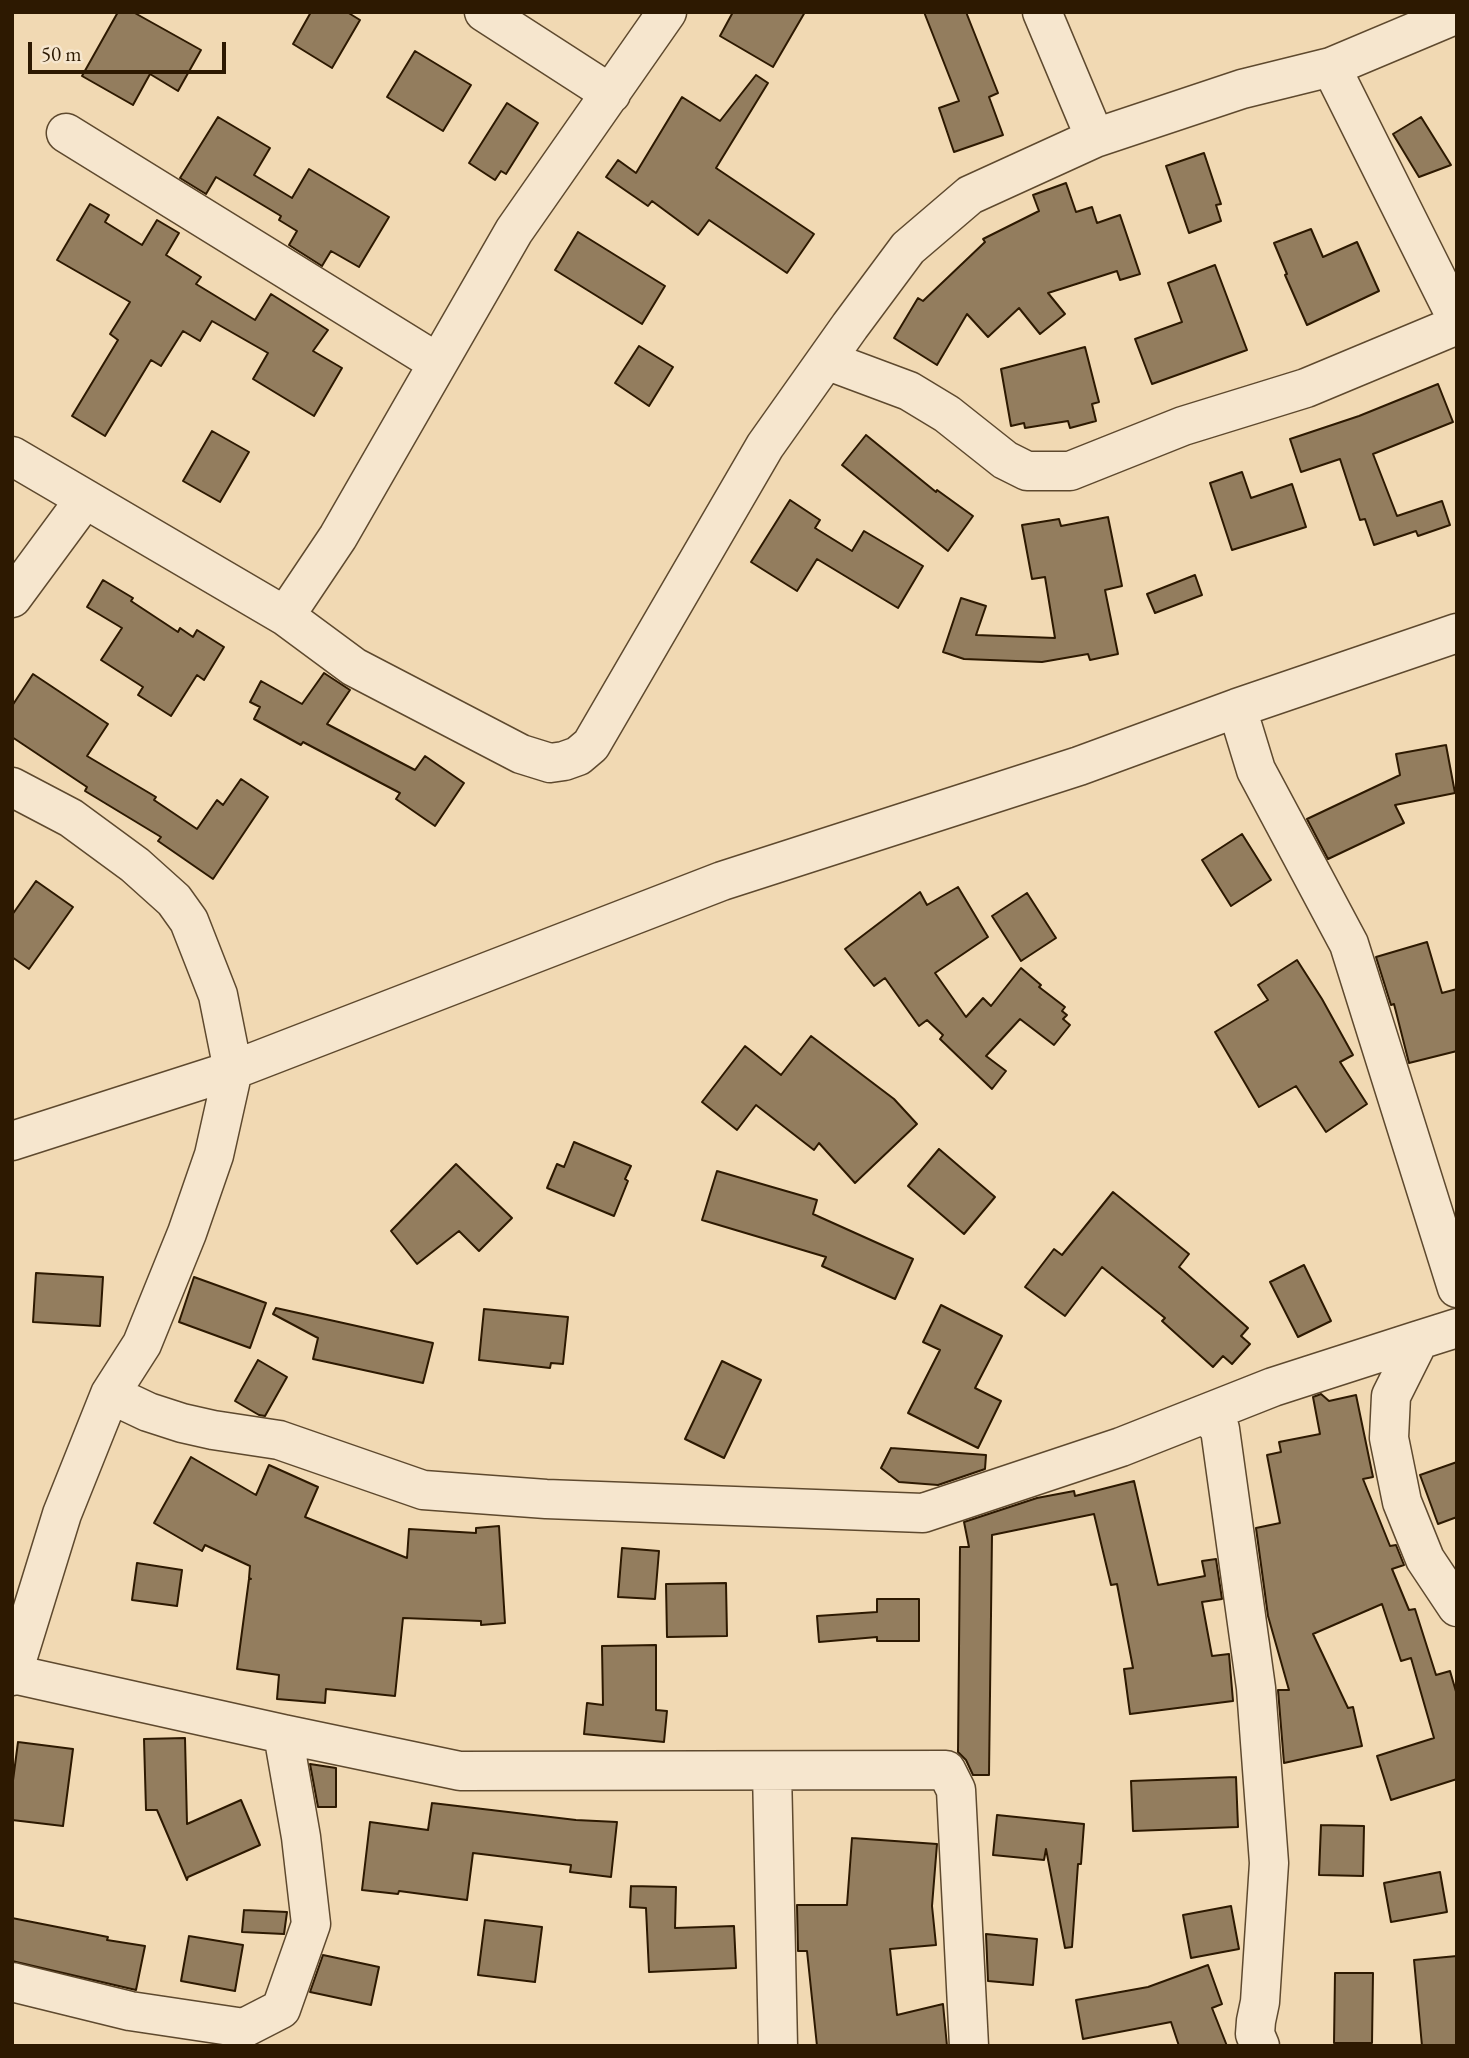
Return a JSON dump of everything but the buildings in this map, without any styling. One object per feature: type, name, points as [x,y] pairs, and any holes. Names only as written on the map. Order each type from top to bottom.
[{"type":"street","points":[[484,12],[611,94]]},
{"type":"street","points":[[285,616],[338,537],[514,231],[667,12]]},
{"type":"street","points":[[1041,12],[1095,138]]},
{"type":"street","points":[[12,456],[285,616],[354,667],[521,754],[550,763],[578,756],[591,745],[765,446],[908,248],[970,195],[1095,138],[1242,89],[1331,67],[1456,13]]},
{"type":"street","points":[[1331,67],[1457,319]]},
{"type":"street","points":[[66,132],[438,363]]},
{"type":"street","points":[[826,360],[909,391],[947,414],[1005,460],[1027,471],[1057,472],[1070,471],[1183,426],[1306,388],[1457,325]]},
{"type":"street","points":[[12,598],[85,499]]},
{"type":"street","points":[[12,1141],[233,1070],[722,881],[1079,766],[1237,708],[1457,633]]},
{"type":"street","points":[[1237,708],[1256,770],[1349,944],[1457,1288]]},
{"type":"street","points":[[12,787],[71,818],[135,865],[174,900],[189,921],[218,995],[233,1070],[214,1155],[187,1233],[142,1344],[110,1394],[62,1514],[13,1675],[460,1771],[946,1770],[956,1790],[969,2046]]},
{"type":"street","points":[[110,1394],[148,1412],[182,1423],[279,1440],[423,1490],[560,1500],[923,1513],[1121,1447],[1273,1387],[1457,1328]]},
{"type":"street","points":[[1419,1340],[1391,1396],[1389,1438],[1402,1502],[1425,1559],[1457,1607]]},
{"type":"street","points":[[1206,1414],[1220,1429],[1256,1688],[1269,1863],[1255,2035],[1260,2046]]},
{"type":"street","points":[[12,1982],[130,2011],[244,2028],[281,2009],[311,1924],[301,1838],[283,1734]]},
{"type":"street","points":[[772,1771],[778,2046]]}]
